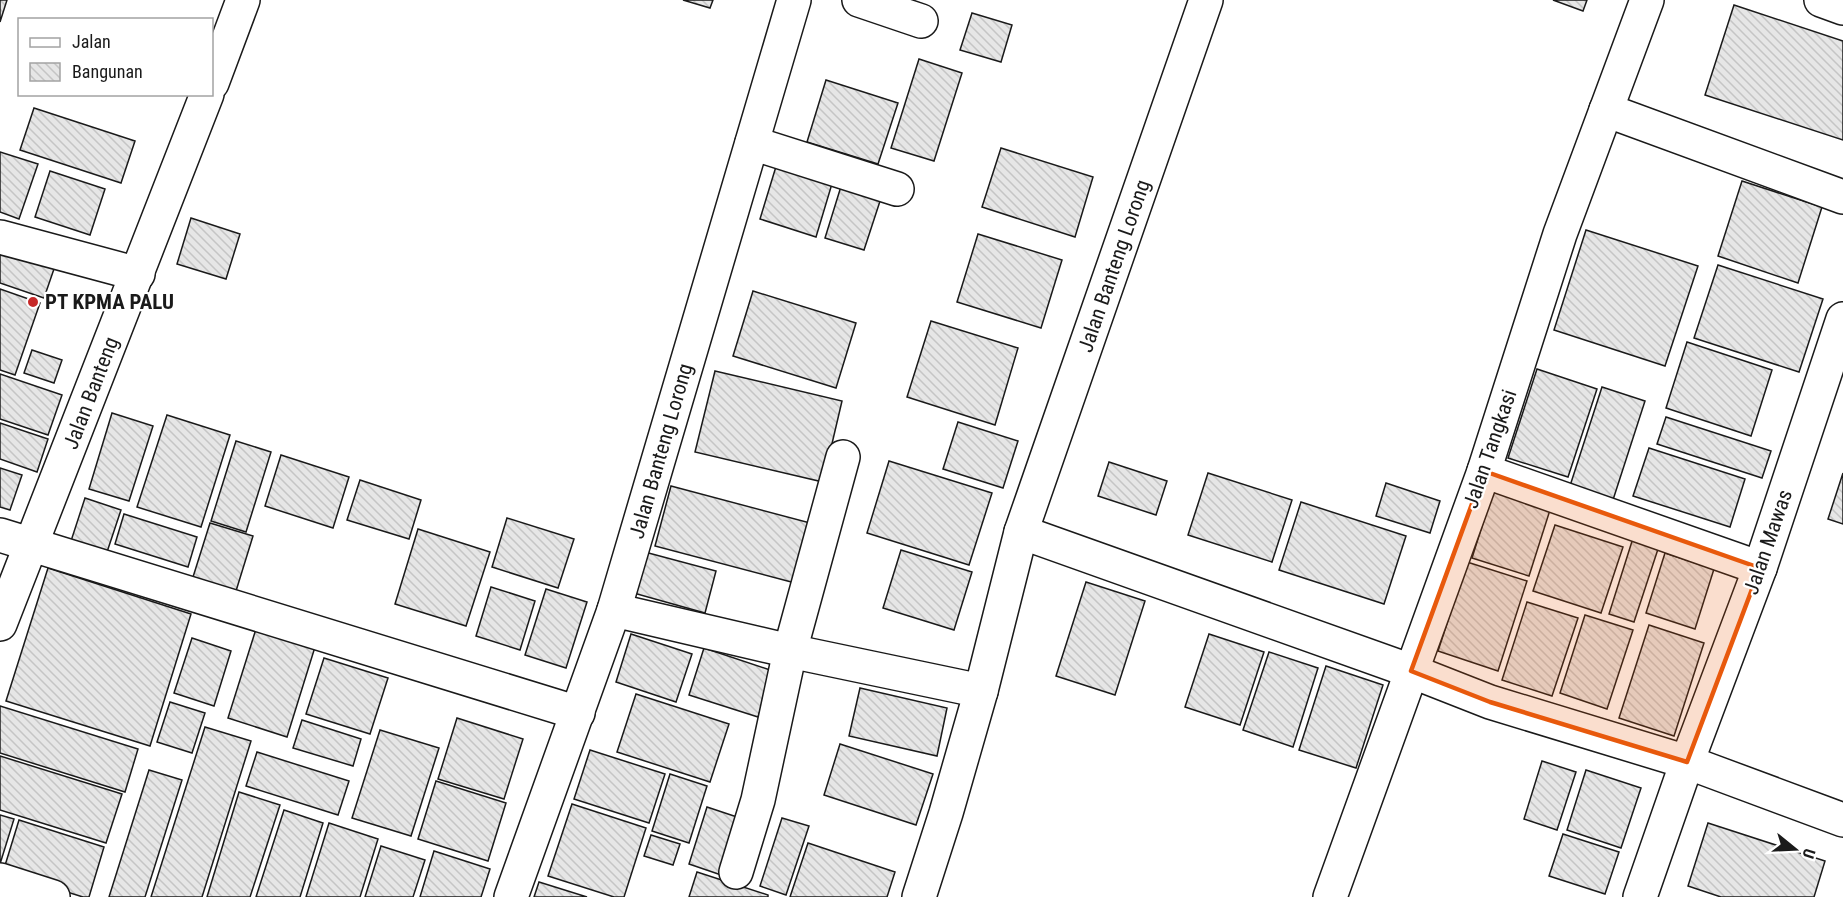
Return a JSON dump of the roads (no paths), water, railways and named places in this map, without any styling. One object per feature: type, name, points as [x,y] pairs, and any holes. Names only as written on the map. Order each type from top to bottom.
[{"type":"street","points":[[213,80],[243,0]]},
{"type":"street","name":"Jalan Banteng Lorong","points":[[511,897],[614,610],[794,0]]},
{"type":"street","points":[[859,0],[921,21]]},
{"type":"street","name":"Jalan Banteng Lorong","points":[[919,897],[981,691],[1021,532],[1206,0]]},
{"type":"street","name":"Jalan Tangkasi","points":[[1330,897],[1484,471],[1560,234],[1647,0]]},
{"type":"street","points":[[1821,0],[1843,8]]},
{"type":"street","name":"Jalan Banteng","points":[[0,624],[206,96]]},
{"type":"street","points":[[1606,110],[1843,197]]},
{"type":"street","points":[[752,143],[897,189]]},
{"type":"street","points":[[0,237],[138,274]]},
{"type":"street","name":"Jalan Mawas","points":[[1640,897],[1687,762],[1760,568],[1843,319]]},
{"type":"street","points":[[736,872],[758,800],[790,651],[843,457]]},
{"type":"street","points":[[1484,471],[1760,568]]},
{"type":"street","points":[[1021,532],[1412,671],[1490,702],[1687,762],[1843,820]]},
{"type":"street","points":[[0,535],[578,713]]},
{"type":"street","points":[[614,610],[790,651],[981,691]]},
{"type":"street","points":[[0,880],[53,897]]},
{"type":"place","name":"PT KPMA PALU","points":[[33,302]]}]
